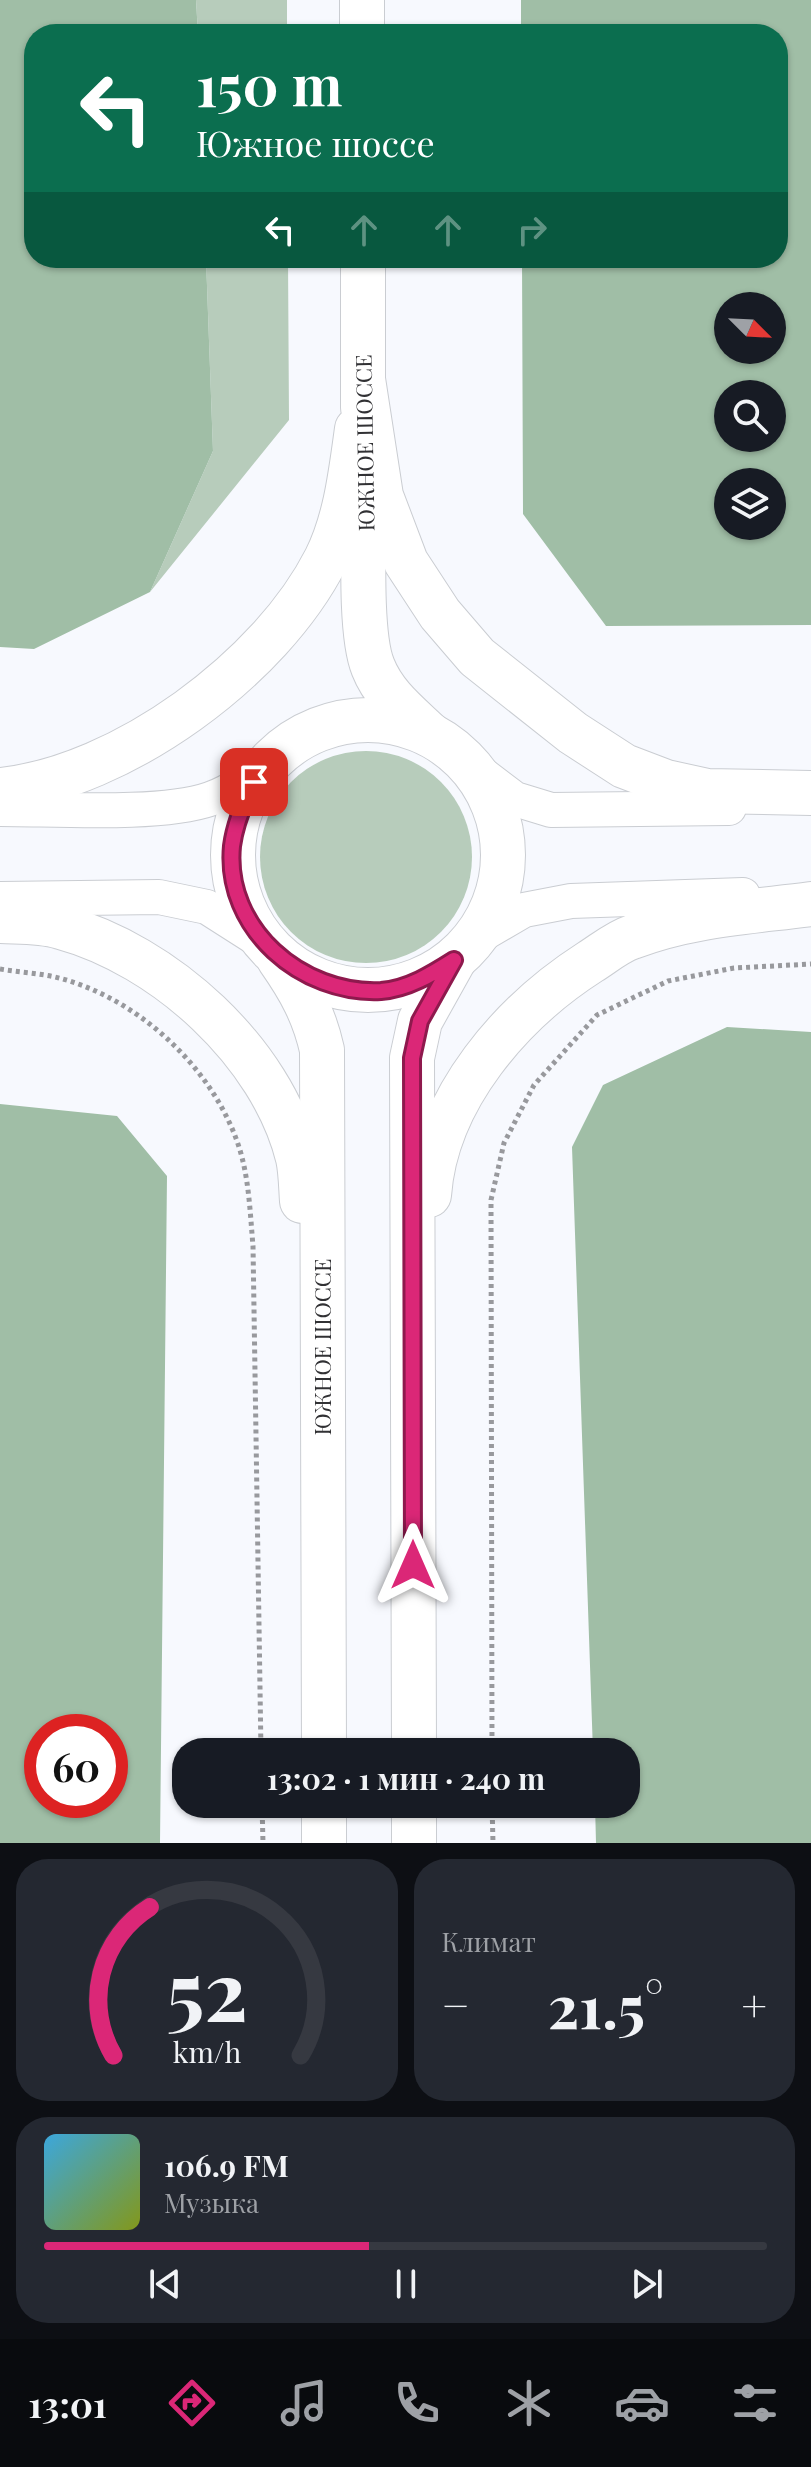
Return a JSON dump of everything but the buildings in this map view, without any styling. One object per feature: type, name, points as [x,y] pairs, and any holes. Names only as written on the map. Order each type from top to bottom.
[{"type":"main road","points":[[362,0],[362,24]]},
{"type":"main road","name":"ЮЖНОЕ ШОССЕ","points":[[363,268],[366,628],[372,666],[389,696],[428,733],[470,765],[494,805],[504,850],[497,897],[420,1021],[412,1058],[414,1738]]},
{"type":"main road","points":[[0,790],[27,788],[94,765],[153,735],[260,653],[298,608],[328,556],[348,493],[363,379]]},
{"type":"main road","points":[[363,379],[381,496],[406,562],[440,614],[477,657],[573,733],[624,766],[666,782],[707,791],[811,793]]},
{"type":"main road","name":"ЮЖНОЕ ШОССЕ","points":[[324,1738],[322,1050],[315,1020],[302,992],[246,915],[235,882],[232,847],[239,813],[249,792],[287,748],[336,705],[358,670],[366,628]]},
{"type":"main road","name":"ЮЖНОЕ ШОССЕ","points":[[287,748],[328,725],[362,719],[396,722],[428,733]]},
{"type":"main road","points":[[412,1441],[431,1174],[453,1111],[495,1045],[529,1008],[627,938],[679,921],[811,904]]},
{"type":"main road","points":[[0,921],[59,926],[122,949],[164,974],[202,1007],[245,1056],[275,1103],[298,1158],[323,1435]]},
{"type":"main road","name":"ЮЖНОЕ ШОССЕ","points":[[270,949],[307,977],[331,985],[383,991],[421,980],[465,949]]},
{"type":"main road","points":[[414,1818],[414,1843]]},
{"type":"street","points":[[0,809],[170,807],[210,799],[242,783],[287,748]]},
{"type":"street","points":[[470,765],[515,799],[551,810],[811,804]]},
{"type":"street","points":[[465,949],[524,910],[571,901],[811,893]]},
{"type":"street","points":[[0,899],[159,897],[207,907],[270,949]]},
{"type":"path","points":[[492,1738],[491,1200],[504,1143],[534,1085],[597,1015],[668,981],[734,968],[811,964]]},
{"type":"path","points":[[0,969],[55,977],[136,1012],[194,1068],[220,1104],[238,1144],[248,1187],[253,1246],[261,1738]]},
{"type":"path","points":[[262,1818],[263,1843]]},
{"type":"path","points":[[492,1818],[493,1843]]},
{"type":"green space","points":[[0,0],[196,0],[197,24],[24,24],[24,268],[206,268],[213,451],[150,592],[34,649],[0,647]]},
{"type":"green space","points":[[196,0],[287,0],[287,24],[197,24]]},
{"type":"green space","points":[[521,0],[811,0],[811,625],[606,626],[523,514],[522,268],[788,268],[788,24],[521,24]]},
{"type":"green space","points":[[206,268],[288,268],[289,420],[150,592],[213,451]]},
{"type":"green space","points":[[366,751],[406,759],[441,782],[464,817],[472,857],[464,897],[441,932],[406,955],[366,963],[326,955],[291,932],[268,897],[260,857],[268,817],[291,782],[326,759]]},
{"type":"green space","points":[[727,1027],[811,1032],[811,1843],[596,1843],[595,1818],[640,1818],[640,1738],[593,1738],[572,1147],[603,1085]]},
{"type":"green space","points":[[0,1104],[117,1116],[167,1176],[160,1843],[0,1843]]},
{"type":"route","points":[[254,782],[239,813],[232,847],[235,882],[246,915],[275,954],[307,977],[344,989],[383,991],[421,980],[454,960],[420,1021],[412,1058],[413,1565]]}]
